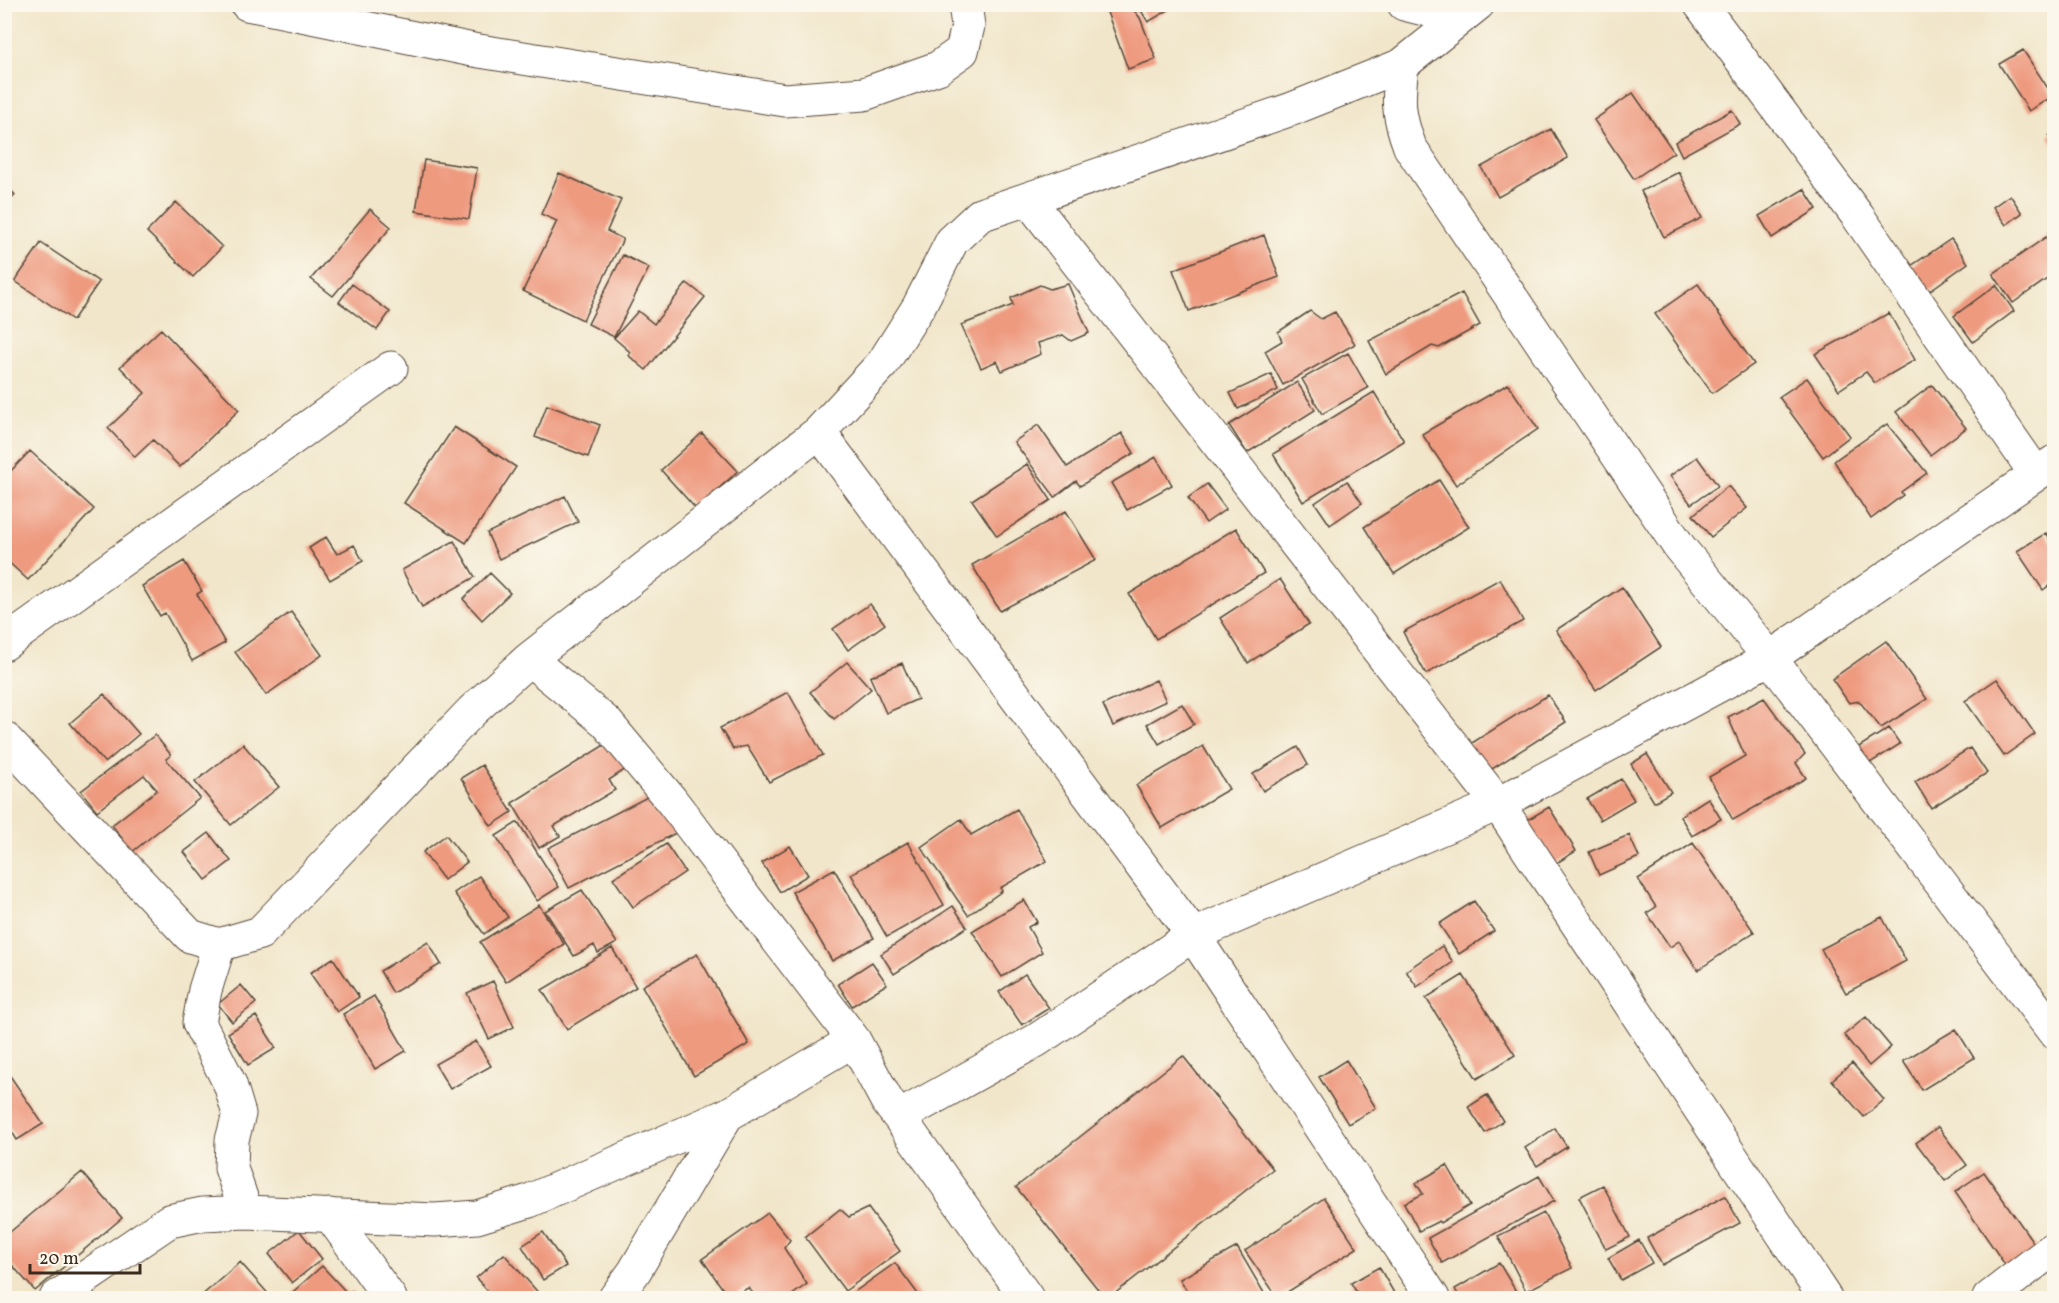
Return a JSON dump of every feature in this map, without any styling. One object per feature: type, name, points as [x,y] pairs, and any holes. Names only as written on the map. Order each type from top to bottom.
[{"type":"street","points":[[247,4],[473,51],[785,100],[864,94],[938,68],[962,51],[968,26],[965,4]]},
{"type":"street","points":[[1404,4],[1469,11]]},
{"type":"street","points":[[899,1117],[1036,1040],[1193,935],[1498,804],[1770,658],[2045,468],[1700,4]]},
{"type":"street","points":[[4,738],[190,936],[219,945],[260,933],[472,711],[529,659],[819,432],[884,363],[919,306],[952,241],[980,215],[1292,109],[1402,65],[1469,11]]},
{"type":"street","points":[[1402,65],[1398,97],[1400,120],[1410,147],[1680,548],[1770,658],[2055,1032]]},
{"type":"street","points":[[1029,200],[1498,804],[1825,1299]]},
{"type":"street","points":[[4,644],[391,368]]},
{"type":"street","points":[[819,432],[1193,935],[1432,1299]]},
{"type":"street","points":[[529,659],[606,722],[671,800],[854,1040],[887,1101],[1027,1299]]},
{"type":"street","points":[[219,945],[205,990],[199,1023],[230,1084],[239,1114],[232,1140],[231,1168],[246,1212]]},
{"type":"street","points":[[56,1299],[169,1221],[202,1214],[246,1212],[435,1220],[477,1217],[529,1201],[727,1115],[854,1040]]},
{"type":"street","points":[[615,1299],[634,1272],[727,1115]]},
{"type":"street","points":[[330,1215],[390,1299]]},
{"type":"street","points":[[1989,1299],[2055,1248]]},
{"type":"building","points":[[1104,4],[1129,4],[1140,18],[1156,59],[1128,69]]},
{"type":"building","points":[[1137,4],[1179,4],[1148,22]]},
{"type":"building","points":[[2023,50],[2053,96],[2029,111],[1999,64]]},
{"type":"building","points":[[1633,93],[1674,152],[1634,179],[1594,120]]},
{"type":"building","points":[[1732,110],[1740,124],[1682,156],[1675,142]]},
{"type":"building","points":[[1551,129],[1568,158],[1498,197],[1481,167]]},
{"type":"building","points":[[2054,132],[2054,145],[2049,136]]},
{"type":"building","points":[[424,160],[477,168],[469,219],[416,211]]},
{"type":"building","points":[[1679,172],[1702,218],[1664,237],[1641,191]]},
{"type":"building","points":[[559,173],[621,200],[607,231],[623,239],[583,320],[523,291],[557,221],[541,214]]},
{"type":"building","points":[[4,183],[15,195],[4,203]]},
{"type":"building","points":[[1804,189],[1817,209],[1772,238],[1759,216]]},
{"type":"building","points":[[2010,195],[2022,213],[2006,225],[1993,207]]},
{"type":"building","points":[[176,202],[222,247],[193,277],[147,232]]},
{"type":"building","points":[[370,209],[391,227],[333,296],[311,279]]},
{"type":"building","points":[[2054,229],[2054,243],[2048,233]]},
{"type":"building","points":[[1264,235],[1279,277],[1189,311],[1173,270]]},
{"type":"building","points":[[2046,237],[2054,248],[2054,274],[2013,303],[1993,274]]},
{"type":"building","points":[[1951,239],[1968,263],[1929,291],[1911,266]]},
{"type":"building","points":[[41,243],[99,282],[73,320],[15,281]]},
{"type":"building","points":[[623,255],[649,268],[614,337],[588,324]]},
{"type":"building","points":[[687,283],[705,297],[646,370],[628,355],[630,352],[614,338],[638,311],[654,324]]},
{"type":"building","points":[[352,284],[390,312],[377,330],[339,302]]},
{"type":"building","points":[[1068,284],[1089,333],[1071,341],[1063,335],[1038,343],[1041,354],[1002,371],[997,361],[981,368],[961,325],[1013,305],[1011,298],[1040,285],[1050,289]]},
{"type":"building","points":[[1698,284],[1754,364],[1712,393],[1655,314]]},
{"type":"building","points":[[1996,285],[2014,311],[1973,342],[1954,316]]},
{"type":"building","points":[[1462,293],[1480,325],[1439,348],[1432,346],[1386,374],[1369,341]]},
{"type":"building","points":[[1310,311],[1321,319],[1335,312],[1355,344],[1283,385],[1265,351],[1282,341],[1278,332]]},
{"type":"building","points":[[1889,313],[1915,360],[1875,383],[1866,372],[1839,390],[1815,354]]},
{"type":"building","points":[[161,329],[239,410],[180,467],[153,440],[135,457],[108,428],[145,393],[120,367]]},
{"type":"building","points":[[1348,353],[1368,388],[1322,414],[1302,379]]},
{"type":"building","points":[[1271,374],[1278,390],[1238,409],[1230,393]]},
{"type":"building","points":[[1807,378],[1850,436],[1823,457],[1779,397]]},
{"type":"building","points":[[1297,382],[1315,410],[1247,453],[1229,425]]},
{"type":"building","points":[[1508,384],[1538,429],[1456,485],[1422,434]]},
{"type":"building","points":[[1932,385],[1966,428],[1930,455],[1896,412]]},
{"type":"building","points":[[1374,392],[1404,441],[1303,502],[1273,454]]},
{"type":"building","points":[[547,405],[600,425],[588,457],[535,437]]},
{"type":"building","points":[[1887,424],[1927,473],[1901,492],[1903,495],[1871,519],[1834,461]]},
{"type":"building","points":[[1038,425],[1067,467],[1122,433],[1134,453],[1080,486],[1076,481],[1055,497],[1014,442]]},
{"type":"building","points":[[454,427],[516,467],[466,543],[404,503]]},
{"type":"building","points":[[702,433],[738,471],[696,509],[661,470]]},
{"type":"building","points":[[30,451],[94,509],[28,580],[4,558],[4,478]]},
{"type":"building","points":[[1156,457],[1172,485],[1127,510],[1111,483]]},
{"type":"building","points":[[1697,457],[1718,486],[1691,504],[1670,476]]},
{"type":"building","points":[[1027,464],[1051,500],[997,536],[972,500]]},
{"type":"building","points":[[1439,480],[1469,527],[1394,574],[1364,527]]},
{"type":"building","points":[[1347,481],[1362,503],[1330,525],[1315,503]]},
{"type":"building","points":[[1207,484],[1226,509],[1206,523],[1188,498]]},
{"type":"building","points":[[1728,486],[1747,508],[1711,537],[1693,515]]},
{"type":"building","points":[[565,496],[578,522],[499,559],[487,533]]},
{"type":"building","points":[[1066,511],[1096,560],[1000,611],[972,565]]},
{"type":"building","points":[[1236,528],[1264,573],[1156,639],[1129,594]]},
{"type":"building","points":[[2046,533],[2054,546],[2054,582],[2043,590],[2017,551]]},
{"type":"building","points":[[326,537],[337,554],[354,545],[363,561],[330,580],[309,548]]},
{"type":"building","points":[[454,541],[475,577],[422,607],[402,570]]},
{"type":"building","points":[[184,561],[202,591],[197,594],[225,643],[192,661],[165,613],[160,616],[142,586]]},
{"type":"building","points":[[490,573],[510,593],[482,620],[463,599]]},
{"type":"building","points":[[1280,579],[1309,624],[1248,663],[1220,618]]},
{"type":"building","points":[[1500,579],[1523,621],[1426,674],[1403,632]]},
{"type":"building","points":[[1622,587],[1661,647],[1596,690],[1556,630]]},
{"type":"building","points":[[870,604],[885,624],[848,650],[833,629]]},
{"type":"building","points":[[291,612],[322,655],[266,695],[235,652]]},
{"type":"building","points":[[1886,641],[1927,699],[1881,728],[1859,701],[1849,703],[1832,679]]},
{"type":"building","points":[[847,662],[871,689],[834,719],[810,692]]},
{"type":"building","points":[[902,663],[918,699],[886,713],[870,677]]},
{"type":"building","points":[[1997,679],[2035,734],[2004,756],[1965,701]]},
{"type":"building","points":[[1156,680],[1166,701],[1113,726],[1103,705]]},
{"type":"building","points":[[788,692],[823,755],[769,782],[747,746],[733,749],[720,728]]},
{"type":"building","points":[[104,694],[139,734],[105,763],[70,723]]},
{"type":"building","points":[[1548,695],[1566,722],[1481,776],[1464,748]]},
{"type":"building","points":[[1764,698],[1805,754],[1796,763],[1806,778],[1733,820],[1709,777],[1745,756],[1728,717]]},
{"type":"building","points":[[1182,704],[1194,724],[1159,744],[1147,724]]},
{"type":"building","points":[[1889,728],[1900,744],[1867,765],[1857,748]]},
{"type":"building","points":[[155,735],[171,755],[166,759],[200,798],[132,852],[112,825],[157,790],[144,775],[97,811],[81,791]]},
{"type":"building","points":[[609,742],[626,769],[609,780],[615,790],[554,826],[560,836],[539,848],[512,803]]},
{"type":"building","points":[[243,744],[279,787],[231,825],[195,782]]},
{"type":"building","points":[[1203,746],[1229,789],[1162,828],[1136,785]]},
{"type":"building","points":[[1298,747],[1308,765],[1263,791],[1253,774]]},
{"type":"building","points":[[1970,748],[1987,773],[1931,808],[1915,782]]},
{"type":"building","points":[[1647,754],[1671,792],[1654,802],[1631,764]]},
{"type":"building","points":[[482,765],[512,812],[491,826],[461,778]]},
{"type":"building","points":[[1621,779],[1634,800],[1600,820],[1587,799]]},
{"type":"building","points":[[655,793],[676,833],[569,888],[548,848]]},
{"type":"building","points":[[1708,798],[1721,819],[1692,836],[1680,816]]},
{"type":"building","points":[[1549,807],[1576,851],[1552,866],[1524,822]]},
{"type":"building","points":[[1017,809],[1047,861],[1000,888],[1002,891],[968,915],[921,847],[961,819],[971,835]]},
{"type":"building","points":[[518,822],[559,887],[537,901],[496,836]]},
{"type":"building","points":[[209,833],[231,861],[206,880],[184,852]]},
{"type":"building","points":[[446,835],[467,862],[444,880],[423,852]]},
{"type":"building","points":[[1629,835],[1639,857],[1599,875],[1589,852]]},
{"type":"building","points":[[908,842],[944,905],[887,937],[851,874]]},
{"type":"building","points":[[1693,843],[1754,932],[1698,970],[1679,941],[1670,947],[1647,913],[1656,907],[1638,879]]},
{"type":"building","points":[[666,844],[685,872],[633,907],[613,878]]},
{"type":"building","points":[[790,846],[808,875],[780,892],[762,863]]},
{"type":"building","points":[[834,869],[874,938],[832,961],[792,892]]},
{"type":"building","points":[[479,876],[508,917],[484,934],[454,893]]},
{"type":"building","points":[[582,890],[617,943],[598,953],[594,945],[574,956],[545,911]]},
{"type":"building","points":[[1024,900],[1037,922],[1028,927],[1042,952],[1002,977],[972,931]]},
{"type":"building","points":[[1474,901],[1494,931],[1459,954],[1439,924]]},
{"type":"building","points":[[539,905],[564,944],[506,982],[480,942]]},
{"type":"building","points":[[953,906],[967,927],[894,974],[881,954]]},
{"type":"building","points":[[1882,917],[1906,961],[1846,993],[1821,949]]},
{"type":"building","points":[[428,942],[441,964],[393,993],[380,971]]},
{"type":"building","points":[[1442,946],[1453,962],[1417,987],[1406,971]]},
{"type":"building","points":[[612,948],[636,987],[567,1029],[542,990]]},
{"type":"building","points":[[697,954],[749,1044],[694,1076],[642,986]]},
{"type":"building","points":[[333,958],[359,997],[337,1012],[310,973]]},
{"type":"building","points":[[872,962],[887,984],[852,1006],[838,984]]},
{"type":"building","points":[[1025,974],[1049,1008],[1022,1025],[999,992]]},
{"type":"building","points":[[1463,975],[1515,1055],[1477,1079],[1426,998]]},
{"type":"building","points":[[493,981],[514,1027],[489,1039],[467,993]]},
{"type":"building","points":[[241,985],[256,1003],[232,1022],[218,1004]]},
{"type":"building","points":[[374,996],[406,1051],[375,1069],[343,1014]]},
{"type":"building","points":[[256,1016],[276,1048],[248,1065],[228,1033]]},
{"type":"building","points":[[1866,1017],[1891,1047],[1869,1066],[1844,1035]]},
{"type":"building","points":[[1956,1029],[1974,1058],[1922,1090],[1903,1061]]},
{"type":"building","points":[[476,1041],[491,1066],[450,1089],[435,1064]]},
{"type":"building","points":[[1183,1056],[1273,1169],[1109,1298],[1105,1298],[1016,1187]]},
{"type":"building","points":[[1346,1060],[1376,1108],[1348,1124],[1319,1077]]},
{"type":"building","points":[[1852,1063],[1884,1100],[1864,1117],[1832,1080]]},
{"type":"building","points":[[4,1067],[43,1124],[17,1140],[4,1119]]},
{"type":"building","points":[[1487,1095],[1503,1121],[1485,1133],[1468,1107]]},
{"type":"building","points":[[1938,1127],[1967,1165],[1945,1181],[1916,1143]]},
{"type":"building","points":[[1555,1128],[1567,1147],[1537,1166],[1525,1148]]},
{"type":"building","points":[[1447,1165],[1470,1205],[1440,1223],[1439,1221],[1419,1231],[1404,1203],[1423,1194],[1416,1183]]},
{"type":"building","points":[[82,1172],[122,1218],[35,1291],[4,1256],[4,1237]]},
{"type":"building","points":[[1984,1172],[2040,1252],[2010,1272],[1955,1192]]},
{"type":"building","points":[[1539,1176],[1554,1201],[1442,1263],[1428,1238]]},
{"type":"building","points":[[1603,1185],[1630,1237],[1606,1249],[1579,1197]]},
{"type":"building","points":[[1725,1196],[1740,1223],[1662,1265],[1647,1238]]},
{"type":"building","points":[[1324,1198],[1357,1248],[1278,1298],[1245,1251]]},
{"type":"building","points":[[868,1208],[900,1251],[845,1291],[805,1237],[840,1209],[849,1217]]},
{"type":"building","points":[[768,1213],[790,1240],[784,1248],[807,1284],[788,1298],[758,1298],[748,1288],[729,1298],[702,1259]]},
{"type":"building","points":[[1544,1213],[1572,1268],[1526,1291],[1498,1236]]},
{"type":"building","points":[[299,1230],[322,1259],[292,1283],[269,1254]]},
{"type":"building","points":[[543,1232],[566,1266],[543,1280],[522,1246]]},
{"type":"building","points":[[1639,1240],[1652,1263],[1621,1280],[1608,1258]]},
{"type":"building","points":[[1237,1247],[1267,1298],[1191,1298],[1180,1279]]},
{"type":"building","points":[[504,1254],[543,1298],[494,1298],[476,1278]]},
{"type":"building","points":[[240,1262],[272,1298],[199,1298]]},
{"type":"building","points":[[895,1263],[921,1298],[846,1298]]},
{"type":"building","points":[[1499,1263],[1520,1298],[1460,1298],[1455,1289]]},
{"type":"building","points":[[322,1266],[348,1294],[352,1291],[360,1298],[286,1298]]},
{"type":"building","points":[[1379,1267],[1397,1298],[1360,1298],[1351,1283]]}]
